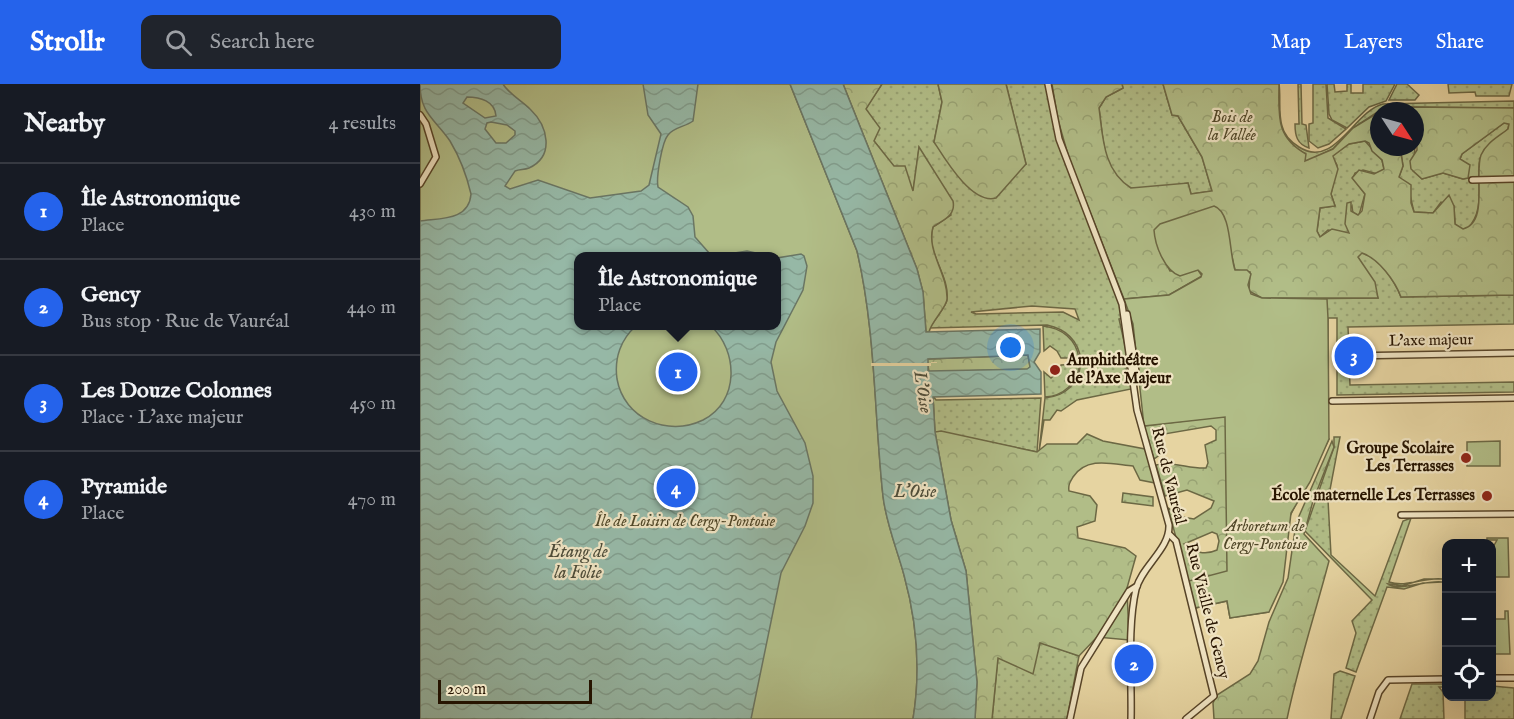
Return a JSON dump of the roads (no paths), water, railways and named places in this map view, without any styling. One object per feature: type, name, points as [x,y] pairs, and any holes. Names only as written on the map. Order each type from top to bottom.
[{"type":"street","name":"Rue de Vauréal","points":[[1048,84],[1059,139],[1122,304],[1137,410],[1169,534],[1137,586],[1133,602],[1131,719]]},
{"type":"street","points":[[420,115],[426,124],[436,157],[420,184]]},
{"type":"street","points":[[1472,180],[1514,179]]},
{"type":"street","name":"L'axe majeur","points":[[1349,356],[1514,353]]},
{"type":"street","points":[[1332,401],[1514,398]]},
{"type":"street","points":[[1401,515],[1514,514]]},
{"type":"street","name":"Rue Vieille de Gency","points":[[1169,534],[1176,541],[1214,696],[1186,719]]},
{"type":"street","points":[[1070,719],[1081,668],[1129,591],[1137,586]]},
{"type":"street","points":[[1496,678],[1514,678]]},
{"type":"street","points":[[1370,719],[1383,684],[1391,679],[1442,679]]},
{"type":"water","name":"Étang de la Folie","points":[[420,84],[503,84],[536,116],[546,140],[543,156],[537,163],[529,168],[515,171],[505,186],[510,189],[538,180],[590,198],[641,191],[649,185],[661,134],[648,115],[643,84],[698,84],[693,121],[673,130],[666,139],[660,160],[658,187],[688,207],[693,216],[695,237],[708,252],[574,252],[574,330],[632,330],[626,337],[618,356],[617,379],[628,405],[650,421],[662,425],[690,425],[715,412],[724,401],[731,375],[726,349],[715,330],[781,330],[781,257],[801,254],[804,256],[807,266],[803,290],[776,342],[771,362],[777,391],[805,443],[813,476],[813,503],[805,526],[781,573],[751,719],[420,719],[420,221],[459,214],[469,203],[471,194],[457,153],[429,116],[423,102]],"holes":[[[467,97],[490,103],[496,116],[485,118],[463,103]],[[491,122],[507,125],[515,131],[515,135],[506,143],[496,143],[485,129],[487,123]]]},
{"type":"water","name":"L’Oise","points":[[790,84],[843,84],[917,269],[923,292],[926,332],[1040,329],[1040,352],[1034,362],[1041,372],[1041,394],[933,397],[935,432],[951,520],[966,571],[977,682],[975,719],[913,719],[917,682],[915,628],[901,565],[884,506],[868,312],[857,251]],"holes":[[[1028,355],[1030,367],[1027,369],[928,371],[928,359]]]},
{"type":"place","name":"Les Douze Colonnes","points":[[1354,356]]},
{"type":"place","name":"Amphithéâtre de l'Axe Majeur","points":[[1055,370]]},
{"type":"place","name":"Île Astronomique","points":[[678,372]]},
{"type":"place","name":"Groupe Scolaire Les Terrasses","points":[[1466,458]]},
{"type":"place","name":"Pyramide","points":[[676,488]]},
{"type":"place","name":"École maternelle Les Terrasses","points":[[1487,496]]},
{"type":"place","name":"Gency","points":[[1134,664]]},
{"type":"park label","name":"Bois de la Vallée","points":[[1232,127]]},
{"type":"park label","name":"Île de Loisirs de Cergy-Pontoise","points":[[685,522]]},
{"type":"park label","name":"Arboretum de Cergy‐Pontoise","points":[[1265,536]]},
{"type":"water label","name":"L'Oise","points":[[922,392]]}]
